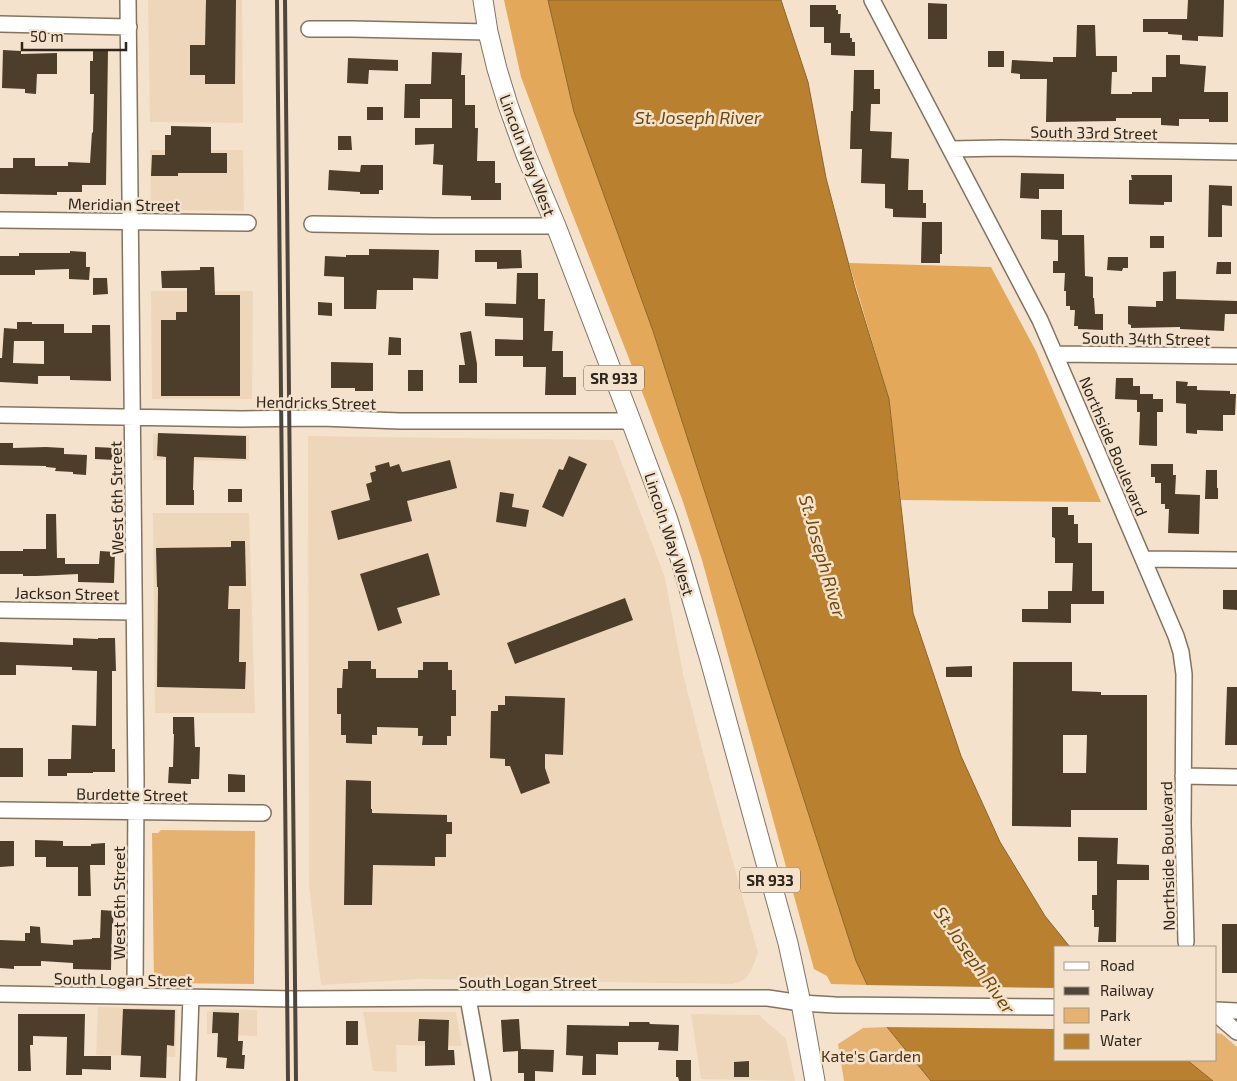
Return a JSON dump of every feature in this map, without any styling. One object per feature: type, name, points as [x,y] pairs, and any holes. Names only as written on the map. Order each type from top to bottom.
[{"type":"main road","name":"Lincoln Way West","points":[[482,0],[497,69],[508,105],[667,517],[691,595],[788,943],[815,1081]]},
{"type":"street","name":"West 6th Street","points":[[128,0],[136,812],[135,996]]},
{"type":"street","name":"Northside Boulevard","points":[[872,0],[1040,320],[1176,636],[1184,674],[1182,826],[1186,942]]},
{"type":"street","points":[[0,24],[128,27]]},
{"type":"street","points":[[309,30],[488,32]]},
{"type":"street","name":"South 33rd Street","points":[[950,149],[1000,148],[1237,152]]},
{"type":"street","name":"Meridian Street","points":[[0,220],[248,223]]},
{"type":"street","points":[[312,224],[556,226]]},
{"type":"street","name":"South 34th Street","points":[[1055,354],[1237,356]]},
{"type":"street","name":"Hendricks Street","points":[[0,415],[321,418],[400,421],[631,421]]},
{"type":"street","points":[[1144,559],[1237,560]]},
{"type":"street","name":"Jackson Street","points":[[0,610],[134,612]]},
{"type":"street","points":[[1183,776],[1237,777]]},
{"type":"street","name":"Burdette Street","points":[[0,810],[264,813]]},
{"type":"street","name":"South Logan Street","points":[[0,994],[295,999],[770,998],[801,1003],[835,1005],[1054,1008]]},
{"type":"street","points":[[188,1081],[191,997]]},
{"type":"street","points":[[468,998],[483,1081]]},
{"type":"street","points":[[1217,1012],[1237,1010]]},
{"type":"street","points":[[1217,1013],[1237,1032]]},
{"type":"shaded area","points":[[148,0],[242,0],[243,123],[150,122]]},
{"type":"shaded area","points":[[504,0],[548,0],[574,112],[653,331],[856,961],[867,985],[831,984],[827,976],[814,969],[702,560],[682,499],[646,402],[521,77]]},
{"type":"shaded area","points":[[150,150],[243,150],[244,211],[151,210]]},
{"type":"shaded area","points":[[849,263],[991,267],[1036,351],[1101,502],[901,500],[889,399]]},
{"type":"shaded area","points":[[151,291],[253,291],[252,399],[152,399]]},
{"type":"shaded area","points":[[153,434],[249,435],[249,461],[153,460]]},
{"type":"shaded area","points":[[308,436],[613,440],[665,578],[683,674],[758,953],[751,971],[745,979],[732,984],[420,979],[321,985],[309,886]]},
{"type":"shaded area","points":[[153,513],[249,513],[255,713],[155,713]]},
{"type":"shaded area","points":[[98,1007],[177,1009],[175,1057],[96,1055]]},
{"type":"shaded area","points":[[215,1009],[257,1010],[257,1036],[207,1034],[207,1012]]},
{"type":"shaded area","points":[[363,1012],[456,1012],[462,1046],[396,1045],[397,1072],[373,1071]]},
{"type":"shaded area","points":[[691,1014],[759,1015],[786,1039],[795,1081],[701,1079]]},
{"type":"green space","points":[[161,830],[255,831],[254,984],[154,983],[152,833],[158,833]]},
{"type":"green space","name":"Kate's Garden","points":[[887,1027],[931,1081],[844,1081],[838,1044],[863,1028]]},
{"type":"green space","points":[[1217,1033],[1222,1034],[1237,1047],[1237,1081],[1213,1081],[1188,1061],[1217,1061]]},
{"type":"water","name":"St. Joseph River","points":[[548,0],[781,0],[808,82],[826,178],[855,288],[889,399],[913,613],[961,756],[1000,842],[1045,916],[1069,946],[1054,946],[1054,1061],[1188,1061],[1213,1081],[931,1081],[887,1027],[856,961],[653,331],[574,112]]},
{"type":"pier","points":[[864,985],[1054,988],[1054,1029],[884,1027]]},
{"type":"building","points":[[206,0],[236,0],[235,84],[205,84],[205,75],[190,75],[190,45],[205,45]]},
{"type":"building","points":[[1188,0],[1224,0],[1223,37],[1198,36],[1198,41],[1182,40],[1182,35],[1168,34],[1168,32],[1143,32],[1143,19],[1187,19]]},
{"type":"building","points":[[928,3],[947,4],[947,39],[928,39]]},
{"type":"building","points":[[810,5],[836,5],[838,14],[841,14],[840,33],[850,33],[852,42],[855,42],[855,56],[831,55],[831,43],[824,43],[824,27],[810,27]]},
{"type":"building","points":[[1077,25],[1095,25],[1096,56],[1117,56],[1117,72],[1112,72],[1111,94],[1152,92],[1152,77],[1166,77],[1166,55],[1180,55],[1180,64],[1206,66],[1204,92],[1228,92],[1228,122],[1209,122],[1209,119],[1179,119],[1179,126],[1161,125],[1161,118],[1116,118],[1116,121],[1046,122],[1047,79],[1020,79],[1020,74],[1011,73],[1012,60],[1053,62],[1053,57],[1076,57]]},
{"type":"building","points":[[3,50],[21,51],[21,54],[57,53],[57,74],[37,74],[36,94],[25,93],[25,89],[2,88]]},
{"type":"building","points":[[93,50],[108,50],[106,185],[82,185],[82,192],[57,192],[57,195],[0,194],[0,168],[13,168],[13,158],[35,158],[35,166],[68,166],[68,162],[90,163],[94,94],[90,94],[90,61],[93,61]]},
{"type":"building","points":[[988,51],[1004,51],[1004,67],[988,67]]},
{"type":"building","points":[[432,52],[462,53],[461,75],[465,75],[465,105],[475,105],[475,128],[478,128],[477,161],[495,161],[495,183],[501,183],[501,200],[471,200],[471,196],[442,195],[443,165],[433,164],[434,144],[415,145],[415,128],[452,128],[452,99],[420,99],[420,118],[404,118],[405,84],[431,84]]},
{"type":"building","points":[[348,58],[398,60],[398,71],[369,70],[368,84],[347,83]]},
{"type":"building","points":[[854,70],[874,70],[874,89],[880,89],[880,104],[871,104],[870,131],[892,132],[891,158],[909,159],[908,190],[923,190],[923,203],[926,203],[926,218],[893,217],[893,209],[885,208],[885,184],[861,183],[862,149],[850,149]]},
{"type":"building","points":[[367,107],[383,107],[383,120],[367,120]]},
{"type":"building","points":[[171,126],[211,127],[211,153],[227,153],[227,173],[178,173],[178,176],[151,176],[152,155],[165,155],[165,135],[171,135]]},
{"type":"building","points":[[338,136],[351,136],[352,150],[338,150]]},
{"type":"building","points":[[361,165],[383,165],[383,190],[379,190],[379,194],[328,190],[329,170],[360,172]]},
{"type":"building","points":[[1021,173],[1064,174],[1064,189],[1039,189],[1039,199],[1020,198]]},
{"type":"building","points":[[1131,175],[1172,175],[1172,202],[1164,202],[1164,205],[1129,204],[1129,180],[1132,180]]},
{"type":"building","points":[[1209,185],[1232,186],[1232,206],[1222,205],[1222,237],[1208,237]]},
{"type":"building","points":[[1041,210],[1062,210],[1062,235],[1084,235],[1085,276],[1093,277],[1095,314],[1103,314],[1103,330],[1078,329],[1078,326],[1074,326],[1075,310],[1070,310],[1070,306],[1066,306],[1066,291],[1064,291],[1065,273],[1053,273],[1053,261],[1058,261],[1058,240],[1041,239]]},
{"type":"building","points":[[922,222],[942,222],[942,254],[940,254],[940,263],[921,263]]},
{"type":"building","points":[[1150,236],[1164,236],[1164,248],[1150,248]]},
{"type":"building","points":[[369,249],[439,250],[438,279],[413,278],[413,290],[377,290],[376,309],[344,309],[344,277],[324,276],[325,256],[369,255]]},
{"type":"building","points":[[475,250],[521,250],[522,268],[497,269],[497,262],[475,262]]},
{"type":"building","points":[[70,251],[86,252],[86,267],[90,267],[89,280],[69,279],[69,269],[35,270],[35,275],[0,275],[0,256],[19,256],[19,253],[70,253]]},
{"type":"building","points":[[1108,257],[1128,257],[1128,268],[1123,268],[1122,271],[1107,270]]},
{"type":"building","points":[[1217,262],[1231,262],[1231,274],[1216,274]]},
{"type":"building","points":[[200,267],[214,267],[215,295],[240,295],[240,396],[161,396],[161,320],[176,320],[176,312],[187,312],[187,288],[162,288],[161,271],[200,270]]},
{"type":"building","points":[[1176,271],[1176,299],[1237,301],[1237,314],[1225,314],[1224,331],[1180,329],[1180,327],[1131,328],[1131,325],[1128,324],[1128,306],[1156,307],[1156,301],[1163,301],[1163,272]]},
{"type":"building","points":[[517,273],[538,273],[538,299],[545,299],[544,331],[553,331],[552,351],[563,351],[563,377],[576,377],[576,395],[545,395],[546,367],[523,367],[523,356],[495,356],[495,339],[523,340],[523,318],[485,316],[485,303],[516,304]]},
{"type":"building","points":[[93,278],[107,278],[108,294],[93,295]]},
{"type":"building","points":[[318,302],[332,303],[332,316],[318,315]]},
{"type":"building","points":[[17,322],[32,322],[32,324],[64,324],[64,333],[92,333],[92,325],[110,325],[111,381],[70,380],[70,376],[38,376],[38,384],[0,382],[0,358],[2,358],[4,328],[17,329]],"holes":[[[14,341],[44,341],[44,364],[13,363]]]},
{"type":"building","points":[[471,331],[477,364],[477,383],[459,383],[459,365],[465,365],[460,333]]},
{"type":"building","points":[[389,337],[401,338],[401,355],[388,355]]},
{"type":"building","points":[[331,362],[373,363],[373,391],[355,391],[355,388],[331,388]]},
{"type":"building","points":[[408,370],[423,370],[423,391],[408,391]]},
{"type":"building","points":[[1116,378],[1133,378],[1133,386],[1140,386],[1140,394],[1153,394],[1153,399],[1163,399],[1163,412],[1157,412],[1157,446],[1139,445],[1140,412],[1137,412],[1137,400],[1115,399]]},
{"type":"building","points":[[1176,381],[1188,382],[1187,386],[1197,386],[1197,390],[1230,391],[1230,394],[1236,394],[1235,415],[1223,415],[1223,431],[1197,430],[1197,434],[1186,433],[1186,404],[1176,403]]},
{"type":"building","points":[[158,433],[246,436],[246,459],[194,457],[194,505],[166,505],[166,457],[157,456]]},
{"type":"building","points":[[0,443],[13,443],[13,448],[64,448],[64,454],[87,455],[86,475],[55,471],[56,468],[46,466],[0,465]]},
{"type":"building","points":[[95,447],[116,448],[115,460],[95,459]]},
{"type":"building","points":[[569,456],[587,464],[563,517],[542,507],[559,469],[563,470]]},
{"type":"building","points":[[450,460],[457,488],[407,501],[412,521],[338,540],[331,511],[370,500],[366,484],[372,482],[370,473],[376,471],[375,466],[389,462],[390,467],[399,464],[402,472]]},
{"type":"building","points":[[1151,464],[1173,464],[1173,475],[1176,475],[1175,494],[1200,495],[1199,534],[1168,533],[1169,509],[1165,509],[1165,504],[1161,504],[1161,483],[1155,483],[1155,477],[1151,477]]},
{"type":"building","points":[[1206,470],[1217,470],[1218,499],[1205,499]]},
{"type":"building","points":[[228,489],[242,489],[242,502],[228,502]]},
{"type":"building","points":[[500,492],[514,494],[512,507],[529,510],[526,527],[496,522]]},
{"type":"building","points":[[1052,507],[1068,507],[1068,515],[1074,515],[1074,524],[1078,524],[1078,543],[1092,543],[1092,591],[1104,591],[1104,604],[1071,604],[1071,623],[1022,622],[1022,609],[1048,609],[1048,591],[1072,591],[1073,563],[1055,563],[1055,538],[1052,537]]},
{"type":"building","points":[[46,514],[56,514],[57,558],[65,558],[65,564],[99,564],[100,551],[115,552],[114,583],[78,582],[78,574],[23,576],[23,574],[0,574],[0,551],[46,549]]},
{"type":"building","points":[[231,541],[245,541],[246,586],[229,586],[228,609],[240,609],[239,662],[246,662],[245,689],[157,687],[158,587],[156,548],[231,547]]},
{"type":"building","points":[[428,553],[440,595],[397,608],[402,623],[378,631],[360,574]]},
{"type":"building","points":[[1223,590],[1237,590],[1237,610],[1223,609]]},
{"type":"building","points":[[625,598],[633,620],[515,664],[507,643]]},
{"type":"building","points":[[73,638],[115,638],[116,671],[112,671],[112,749],[115,749],[115,772],[67,773],[67,776],[48,776],[48,759],[71,759],[72,725],[96,726],[97,671],[72,670],[72,667],[16,665],[16,675],[0,675],[0,642],[73,645]]},
{"type":"building","points":[[348,661],[371,661],[371,669],[376,669],[376,678],[418,678],[418,670],[423,670],[423,662],[448,662],[448,670],[452,670],[452,690],[456,690],[456,716],[451,716],[451,736],[447,736],[447,745],[422,745],[423,736],[418,736],[418,728],[377,727],[377,735],[372,735],[372,744],[346,743],[346,735],[341,735],[341,714],[337,714],[337,688],[342,688],[343,669],[348,669]]},
{"type":"building","points":[[1013,662],[1072,662],[1072,691],[1101,692],[1101,695],[1147,695],[1147,810],[1071,810],[1071,827],[1012,826]],"holes":[[[1063,735],[1087,735],[1086,773],[1063,773]]]},
{"type":"building","points":[[972,666],[972,677],[946,677],[946,667]]},
{"type":"building","points":[[1227,687],[1237,687],[1237,745],[1225,745]]},
{"type":"building","points":[[505,696],[565,698],[563,755],[545,754],[545,768],[550,783],[521,794],[510,766],[505,766],[505,759],[490,758],[491,711],[498,711],[498,705],[505,705]]},
{"type":"building","points":[[173,717],[194,717],[195,747],[200,747],[199,779],[191,779],[191,784],[168,783],[169,767],[173,767]]},
{"type":"building","points":[[0,748],[23,748],[23,777],[0,777]]},
{"type":"building","points":[[228,774],[245,775],[245,792],[228,792]]},
{"type":"building","points":[[346,780],[371,781],[372,813],[447,815],[447,822],[452,822],[452,834],[446,834],[446,857],[435,857],[435,866],[373,865],[372,905],[344,905]]},
{"type":"building","points":[[1078,837],[1118,838],[1117,864],[1149,865],[1149,880],[1117,880],[1116,942],[1098,942],[1099,927],[1094,927],[1094,910],[1092,910],[1092,895],[1097,895],[1097,861],[1078,861]]},
{"type":"building","points":[[35,840],[63,841],[63,846],[91,846],[91,844],[105,843],[105,865],[90,865],[91,896],[78,896],[78,867],[46,867],[46,857],[35,857]]},
{"type":"building","points":[[0,841],[14,841],[14,866],[0,867]]},
{"type":"building","points":[[101,910],[114,911],[111,970],[73,969],[73,963],[41,961],[41,966],[14,966],[14,969],[0,968],[0,940],[25,941],[25,933],[30,933],[30,926],[40,927],[41,943],[73,945],[73,940],[100,938]]},
{"type":"building","points":[[1222,924],[1237,924],[1237,973],[1222,973]]},
{"type":"building","points":[[123,1009],[175,1010],[174,1046],[167,1045],[166,1078],[140,1077],[141,1056],[121,1055]]},
{"type":"building","points":[[213,1012],[239,1013],[238,1041],[243,1041],[244,1069],[226,1068],[227,1058],[217,1057],[218,1033],[212,1033]]},
{"type":"building","points":[[18,1014],[85,1014],[84,1056],[111,1056],[111,1070],[82,1069],[82,1075],[66,1075],[67,1037],[33,1036],[33,1045],[30,1045],[31,1071],[18,1071]]},
{"type":"building","points":[[419,1019],[449,1020],[448,1050],[454,1050],[455,1065],[425,1066],[425,1041],[418,1041]]},
{"type":"building","points":[[519,1019],[521,1049],[554,1050],[553,1072],[535,1071],[535,1081],[524,1081],[524,1073],[518,1073],[518,1051],[503,1052],[501,1020]]},
{"type":"building","points":[[346,1021],[358,1021],[358,1045],[346,1045]]},
{"type":"building","points":[[629,1022],[679,1025],[678,1051],[658,1050],[659,1042],[618,1042],[618,1055],[596,1054],[596,1075],[582,1075],[583,1056],[566,1055],[567,1025],[629,1026]]},
{"type":"building","points":[[676,1060],[691,1060],[691,1081],[679,1081],[678,1077],[676,1077]]},
{"type":"building","points":[[749,1061],[749,1077],[734,1077],[734,1062]]},
{"type":"railway","points":[[277,0],[288,1081]]},
{"type":"railway","points":[[285,0],[296,1081]]}]
